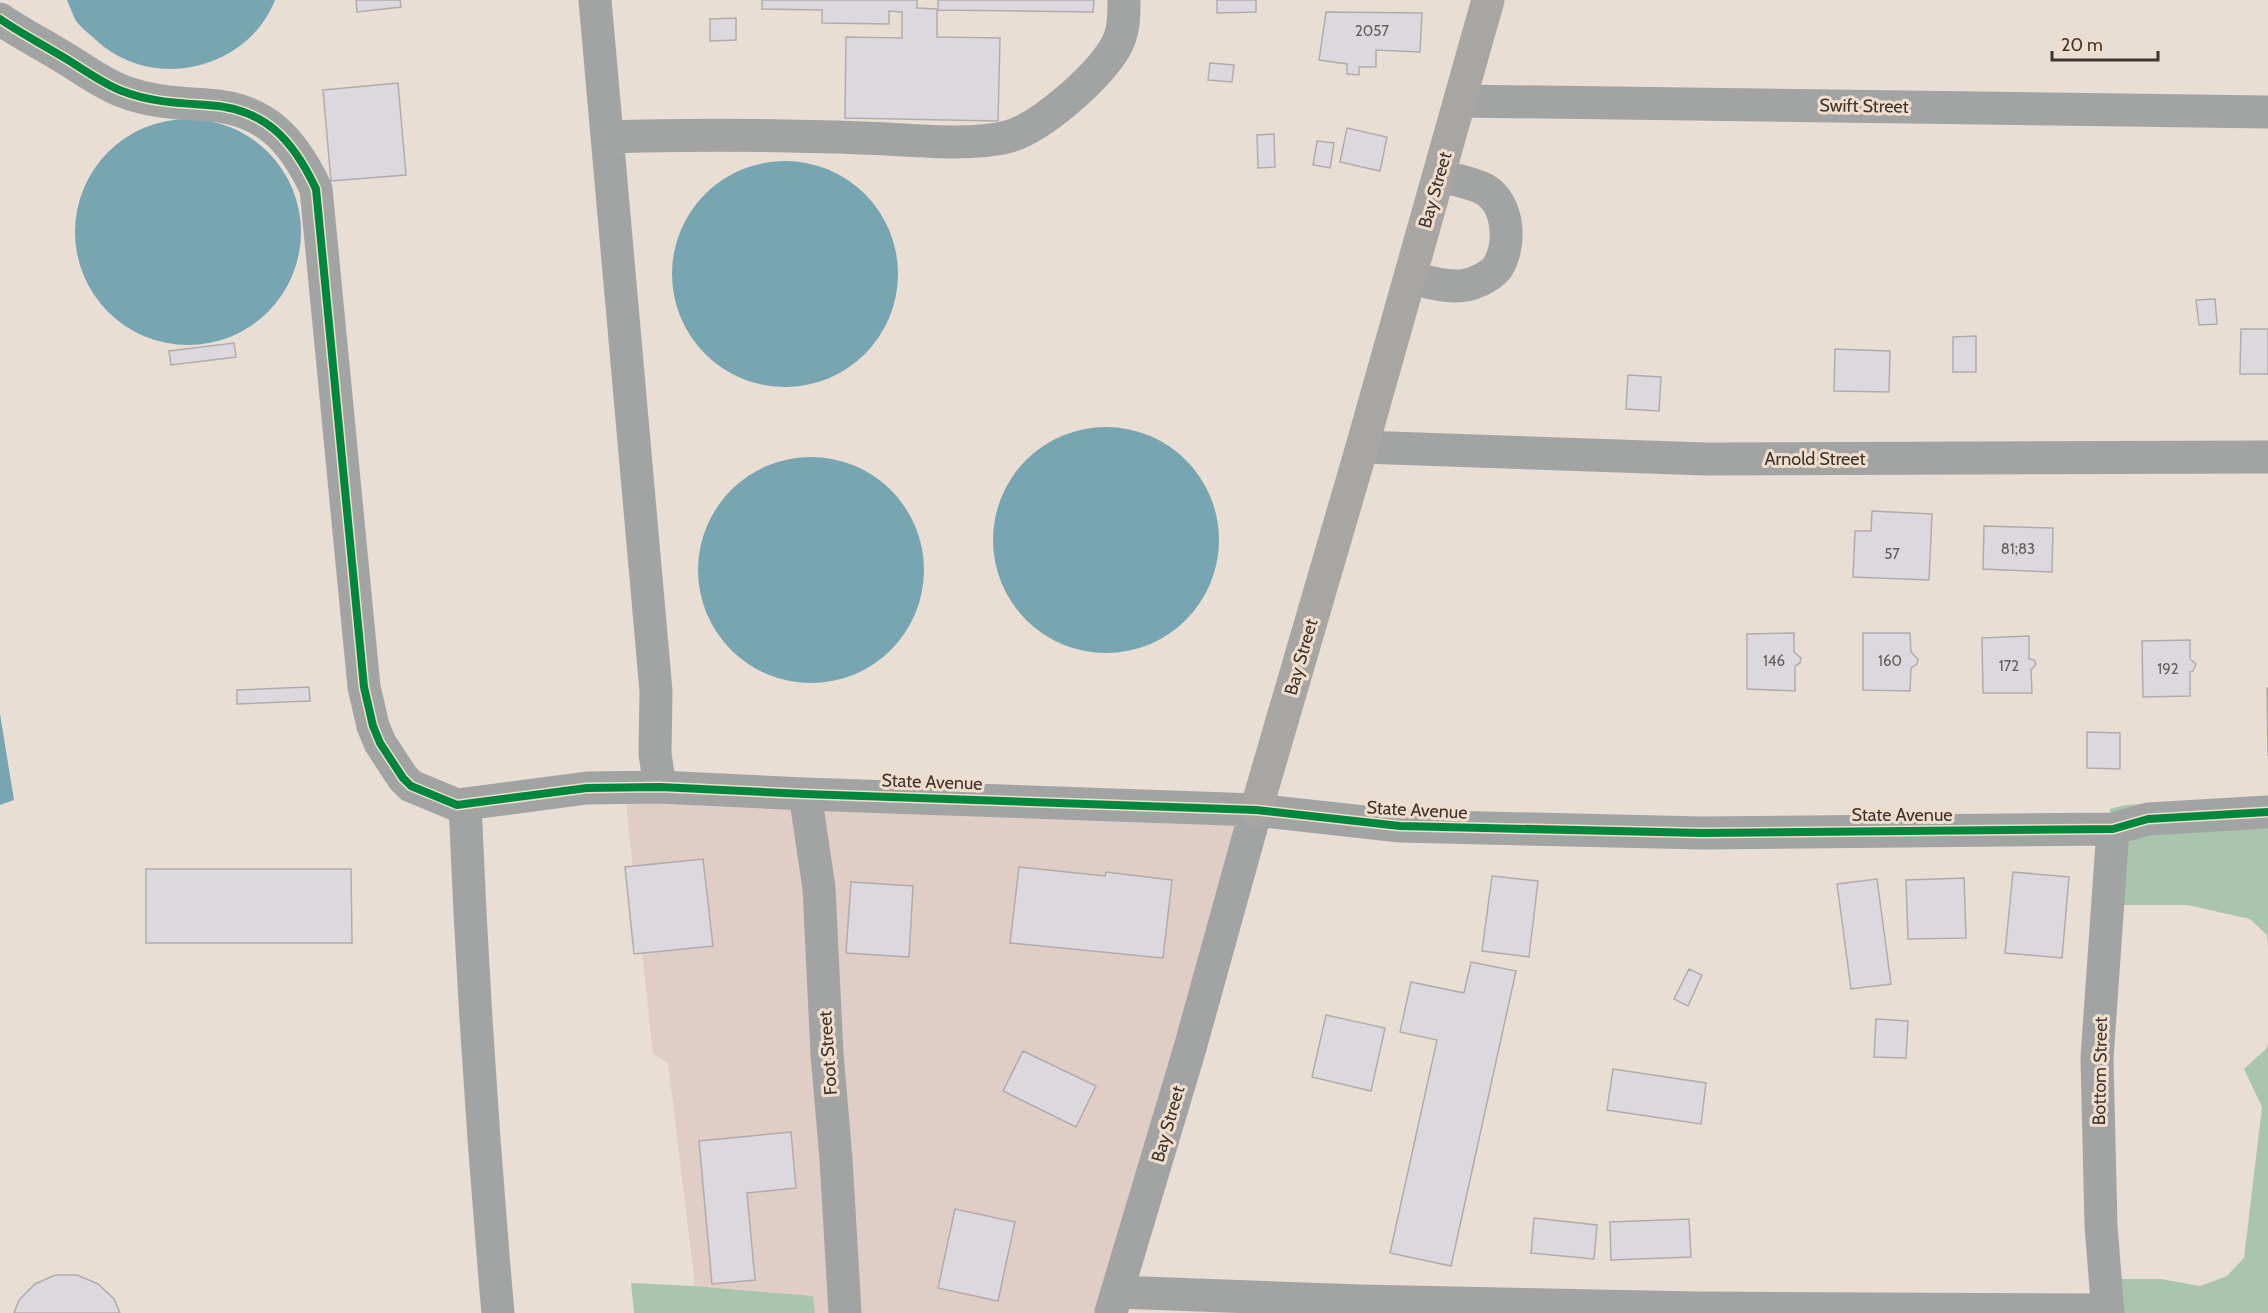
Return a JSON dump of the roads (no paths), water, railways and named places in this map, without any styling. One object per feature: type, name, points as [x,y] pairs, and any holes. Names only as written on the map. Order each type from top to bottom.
[{"type":"main road","name":"Bay Street","points":[[1256,810],[1362,447],[1488,0]]},
{"type":"street","points":[[595,0],[656,692],[655,754],[660,787]]},
{"type":"street","points":[[608,137],[741,134],[971,141],[1010,136],[1029,129],[1045,117],[1085,83],[1103,64],[1115,48],[1124,24],[1124,0]]},
{"type":"street","points":[[0,20],[121,91],[148,100],[210,105],[255,116],[290,143],[303,161],[316,189],[364,687],[373,726],[380,744],[411,786],[457,805],[465,804],[477,1053],[498,1313]]},
{"type":"street","name":"Swift Street","points":[[1460,101],[2268,112]]},
{"type":"street","points":[[1410,278],[1451,287],[1477,282],[1496,269],[1504,250],[1506,228],[1500,205],[1484,189],[1439,175]]},
{"type":"street","name":"Arnold Street","points":[[1362,447],[1706,459],[2268,457]]},
{"type":"street","name":"State Avenue","points":[[465,804],[564,791],[660,787],[1256,810],[1400,826],[1690,833],[2113,829],[2148,819],[2268,812]]},
{"type":"street","name":"Foot Street","points":[[805,794],[819,888],[827,1054],[845,1313]]},
{"type":"street","name":"Bay Street","points":[[1114,1303],[1190,1048],[1256,810]]},
{"type":"street","name":"Bottom Street","points":[[2108,1312],[2101,1226],[2097,1059],[2113,829]]},
{"type":"street","points":[[1114,1303],[1349,1301],[1697,1308],[2108,1312]]},
{"type":"water","points":[[67,0],[275,0],[262,24],[243,44],[221,58],[196,66],[170,69],[144,66],[119,56],[78,24]]},
{"type":"water","points":[[177,119],[199,119],[241,132],[268,152],[288,179],[299,210],[301,232],[299,254],[288,285],[268,312],[241,332],[221,340],[199,345],[177,345],[135,332],[116,319],[101,304],[88,285],[80,265],[75,243],[75,221],[88,179],[101,160],[116,145],[135,132],[155,124]]},
{"type":"water","points":[[774,161],[796,161],[838,174],[865,194],[885,221],[896,252],[898,274],[896,296],[885,327],[865,354],[838,374],[818,382],[796,387],[774,387],[732,374],[713,361],[698,346],[685,327],[677,307],[672,285],[672,263],[685,221],[698,202],[713,187],[732,174],[752,166]]},
{"type":"water","points":[[1095,427],[1117,427],[1159,440],[1186,460],[1206,487],[1217,518],[1219,540],[1217,562],[1206,593],[1186,620],[1159,640],[1139,648],[1117,653],[1095,653],[1053,640],[1034,627],[1019,612],[1006,593],[998,573],[993,551],[993,529],[1006,487],[1019,468],[1034,453],[1053,440],[1073,432]]},
{"type":"water","points":[[800,457],[822,457],[864,470],[891,490],[911,517],[922,548],[924,570],[922,592],[911,623],[891,650],[864,670],[844,678],[822,683],[800,683],[758,670],[739,657],[724,642],[711,623],[703,603],[698,581],[698,559],[711,517],[724,498],[739,483],[758,470],[778,462]]},
{"type":"water","points":[[0,714],[14,800],[0,805]]}]
